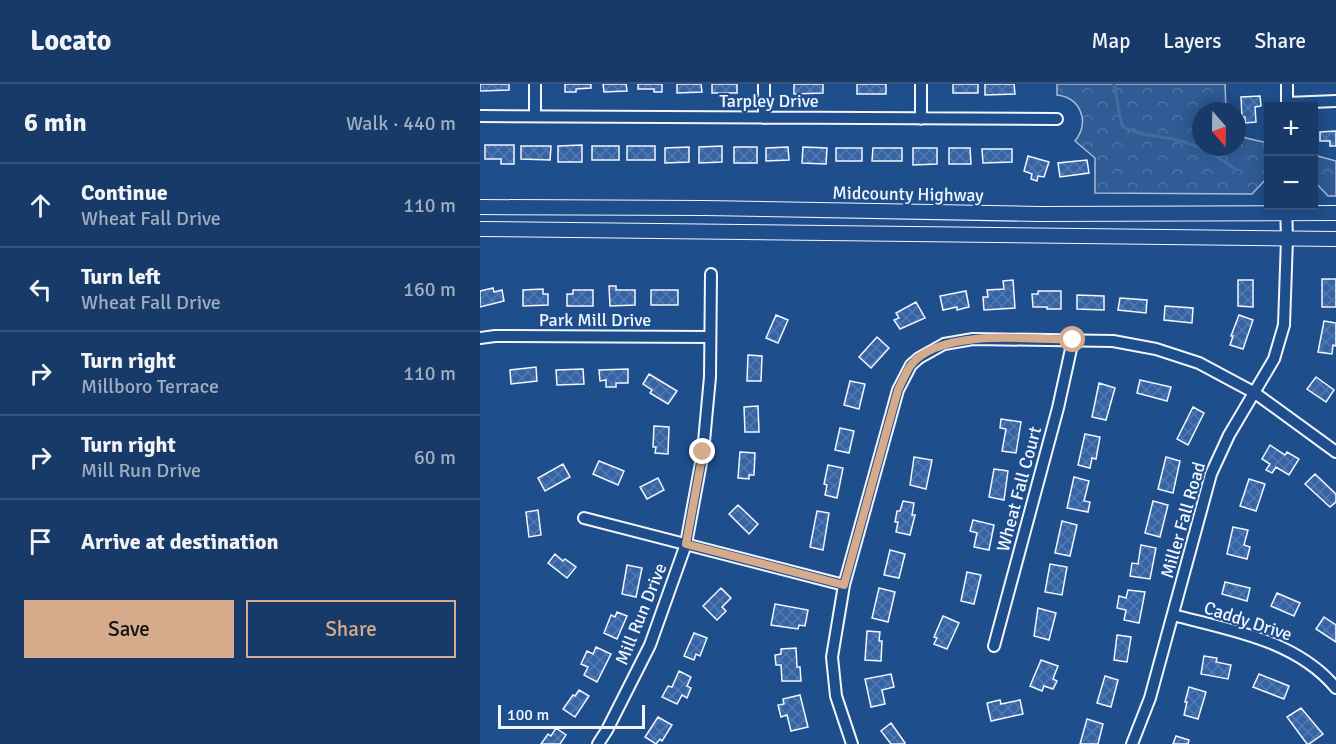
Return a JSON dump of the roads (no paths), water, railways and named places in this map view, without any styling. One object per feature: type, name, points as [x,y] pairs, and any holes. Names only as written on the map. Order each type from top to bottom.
[{"type":"main road","name":"Midcounty Highway","points":[[480,207],[716,208],[1039,214],[1264,209]]},
{"type":"main road","name":"Midcounty Highway","points":[[1298,210],[1336,213]]},
{"type":"main road","points":[[480,229],[1336,239]]},
{"type":"street","points":[[535,84],[535,115]]},
{"type":"street","points":[[764,84],[764,118]]},
{"type":"street","points":[[921,84],[921,119]]},
{"type":"street","points":[[1287,84],[1287,102]]},
{"type":"street","points":[[1318,102],[1336,101]]},
{"type":"street","name":"Tarpley Drive","points":[[480,116],[1057,119]]},
{"type":"street","name":"Miller Fall Road","points":[[1132,744],[1150,698],[1211,474],[1229,435],[1274,358],[1284,325],[1286,210]]},
{"type":"street","name":"Mill Run Drive","points":[[598,744],[650,645],[686,544],[703,452],[710,377],[711,274]]},
{"type":"street","name":"Park Mill Drive","points":[[480,338],[495,336],[710,337]]},
{"type":"street","points":[[852,744],[836,696],[832,657],[844,585],[898,390],[911,365],[919,358],[944,344],[973,339],[1113,341],[1156,349],[1199,363],[1255,393],[1336,452]]},
{"type":"street","name":"Wheat Fall Court","points":[[994,646],[1058,408],[1073,340]]},
{"type":"street","points":[[584,518],[844,585]]},
{"type":"street","name":"Caddy Drive","points":[[1173,615],[1259,638],[1296,654],[1326,676],[1336,688]]},
{"type":"waterway","points":[[1114,84],[1123,127],[1137,133],[1194,145],[1234,168]]}]
